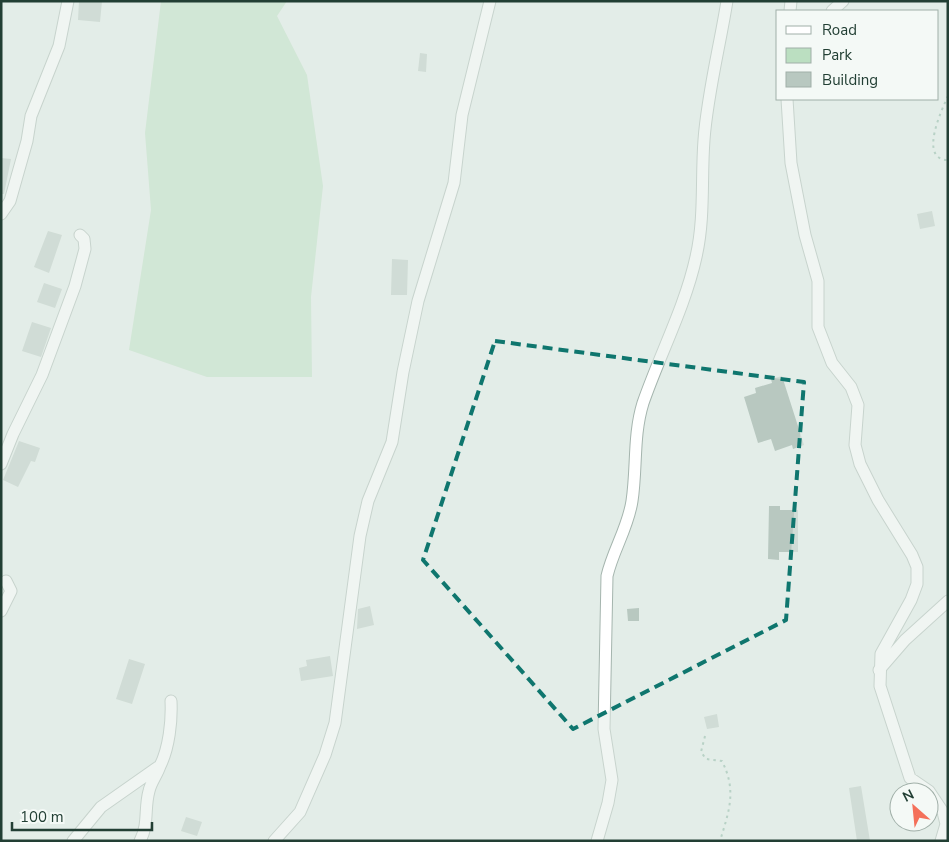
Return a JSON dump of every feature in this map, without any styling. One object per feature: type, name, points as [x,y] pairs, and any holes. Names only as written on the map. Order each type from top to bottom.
[{"type":"street","points":[[1,214],[10,201],[27,141],[31,116],[59,46],[68,1]]},
{"type":"street","points":[[274,841],[300,812],[325,755],[335,723],[360,536],[368,501],[392,442],[403,372],[417,309],[454,184],[462,115],[490,1]]},
{"type":"street","points":[[597,841],[608,803],[612,780],[604,729],[607,576],[611,561],[627,525],[632,501],[636,433],[642,405],[682,302],[696,258],[702,224],[704,138],[727,1]]},
{"type":"street","points":[[833,10],[843,1]]},
{"type":"street","points":[[787,100],[791,163],[805,234],[818,281],[818,327],[832,363],[851,387],[858,405],[855,446],[860,464],[878,500],[912,555],[917,568],[917,584],[895,632],[886,642],[880,654],[880,686],[910,778],[930,791],[942,812],[946,824],[941,841]]},
{"type":"street","points":[[1,464],[12,434],[42,375],[75,286],[86,249],[84,239],[80,235]]},
{"type":"street","points":[[1,610],[12,591],[6,581]]},
{"type":"street","points":[[879,670],[905,640],[948,601]]},
{"type":"street","points":[[140,841],[147,822],[148,792],[161,765],[172,720],[171,701]]},
{"type":"street","points":[[73,841],[101,807],[161,765]]},
{"type":"path","points":[[948,11],[948,57]]},
{"type":"path","points":[[948,96],[932,138],[935,153],[939,158],[948,160]]},
{"type":"path","points":[[705,736],[701,752],[706,759],[722,761],[729,776],[731,808],[720,841]]},
{"type":"highlighted area","points":[[495,341],[804,382],[786,620],[573,729],[423,560]]},
{"type":"green space","points":[[161,1],[287,1],[277,16],[307,75],[323,186],[311,297],[312,377],[207,377],[129,350],[151,210],[145,133]]},
{"type":"building","points":[[79,1],[102,1],[100,22],[78,20]]},
{"type":"building","points":[[420,53],[427,54],[426,72],[418,71]]},
{"type":"building","points":[[1,158],[11,159],[4,194],[1,194]]},
{"type":"building","points":[[932,211],[935,226],[920,229],[917,214]]},
{"type":"building","points":[[48,231],[62,235],[49,273],[34,267]]},
{"type":"building","points":[[392,259],[408,260],[407,295],[391,295]]},
{"type":"building","points":[[44,283],[62,289],[55,308],[37,302]]},
{"type":"building","points":[[32,322],[51,328],[41,357],[22,351]]},
{"type":"building","points":[[782,376],[804,445],[793,449],[792,445],[775,451],[771,439],[758,443],[744,397],[756,393],[755,388],[772,383],[771,379]]},
{"type":"building","points":[[19,441],[40,448],[35,462],[31,461],[18,487],[3,480]]},
{"type":"building","points":[[769,506],[780,506],[780,510],[798,510],[798,552],[779,552],[779,560],[768,559]]},
{"type":"building","points":[[370,606],[374,625],[357,629],[358,609]]},
{"type":"building","points":[[639,608],[639,621],[628,621],[627,609]]},
{"type":"building","points":[[330,656],[333,676],[301,681],[299,668],[307,666],[306,660]]},
{"type":"building","points":[[129,659],[145,664],[132,704],[116,699]]},
{"type":"building","points":[[717,714],[719,727],[707,729],[704,717]]},
{"type":"building","points":[[861,786],[870,841],[857,841],[849,788]]},
{"type":"building","points":[[186,817],[202,822],[197,836],[181,831]]}]
